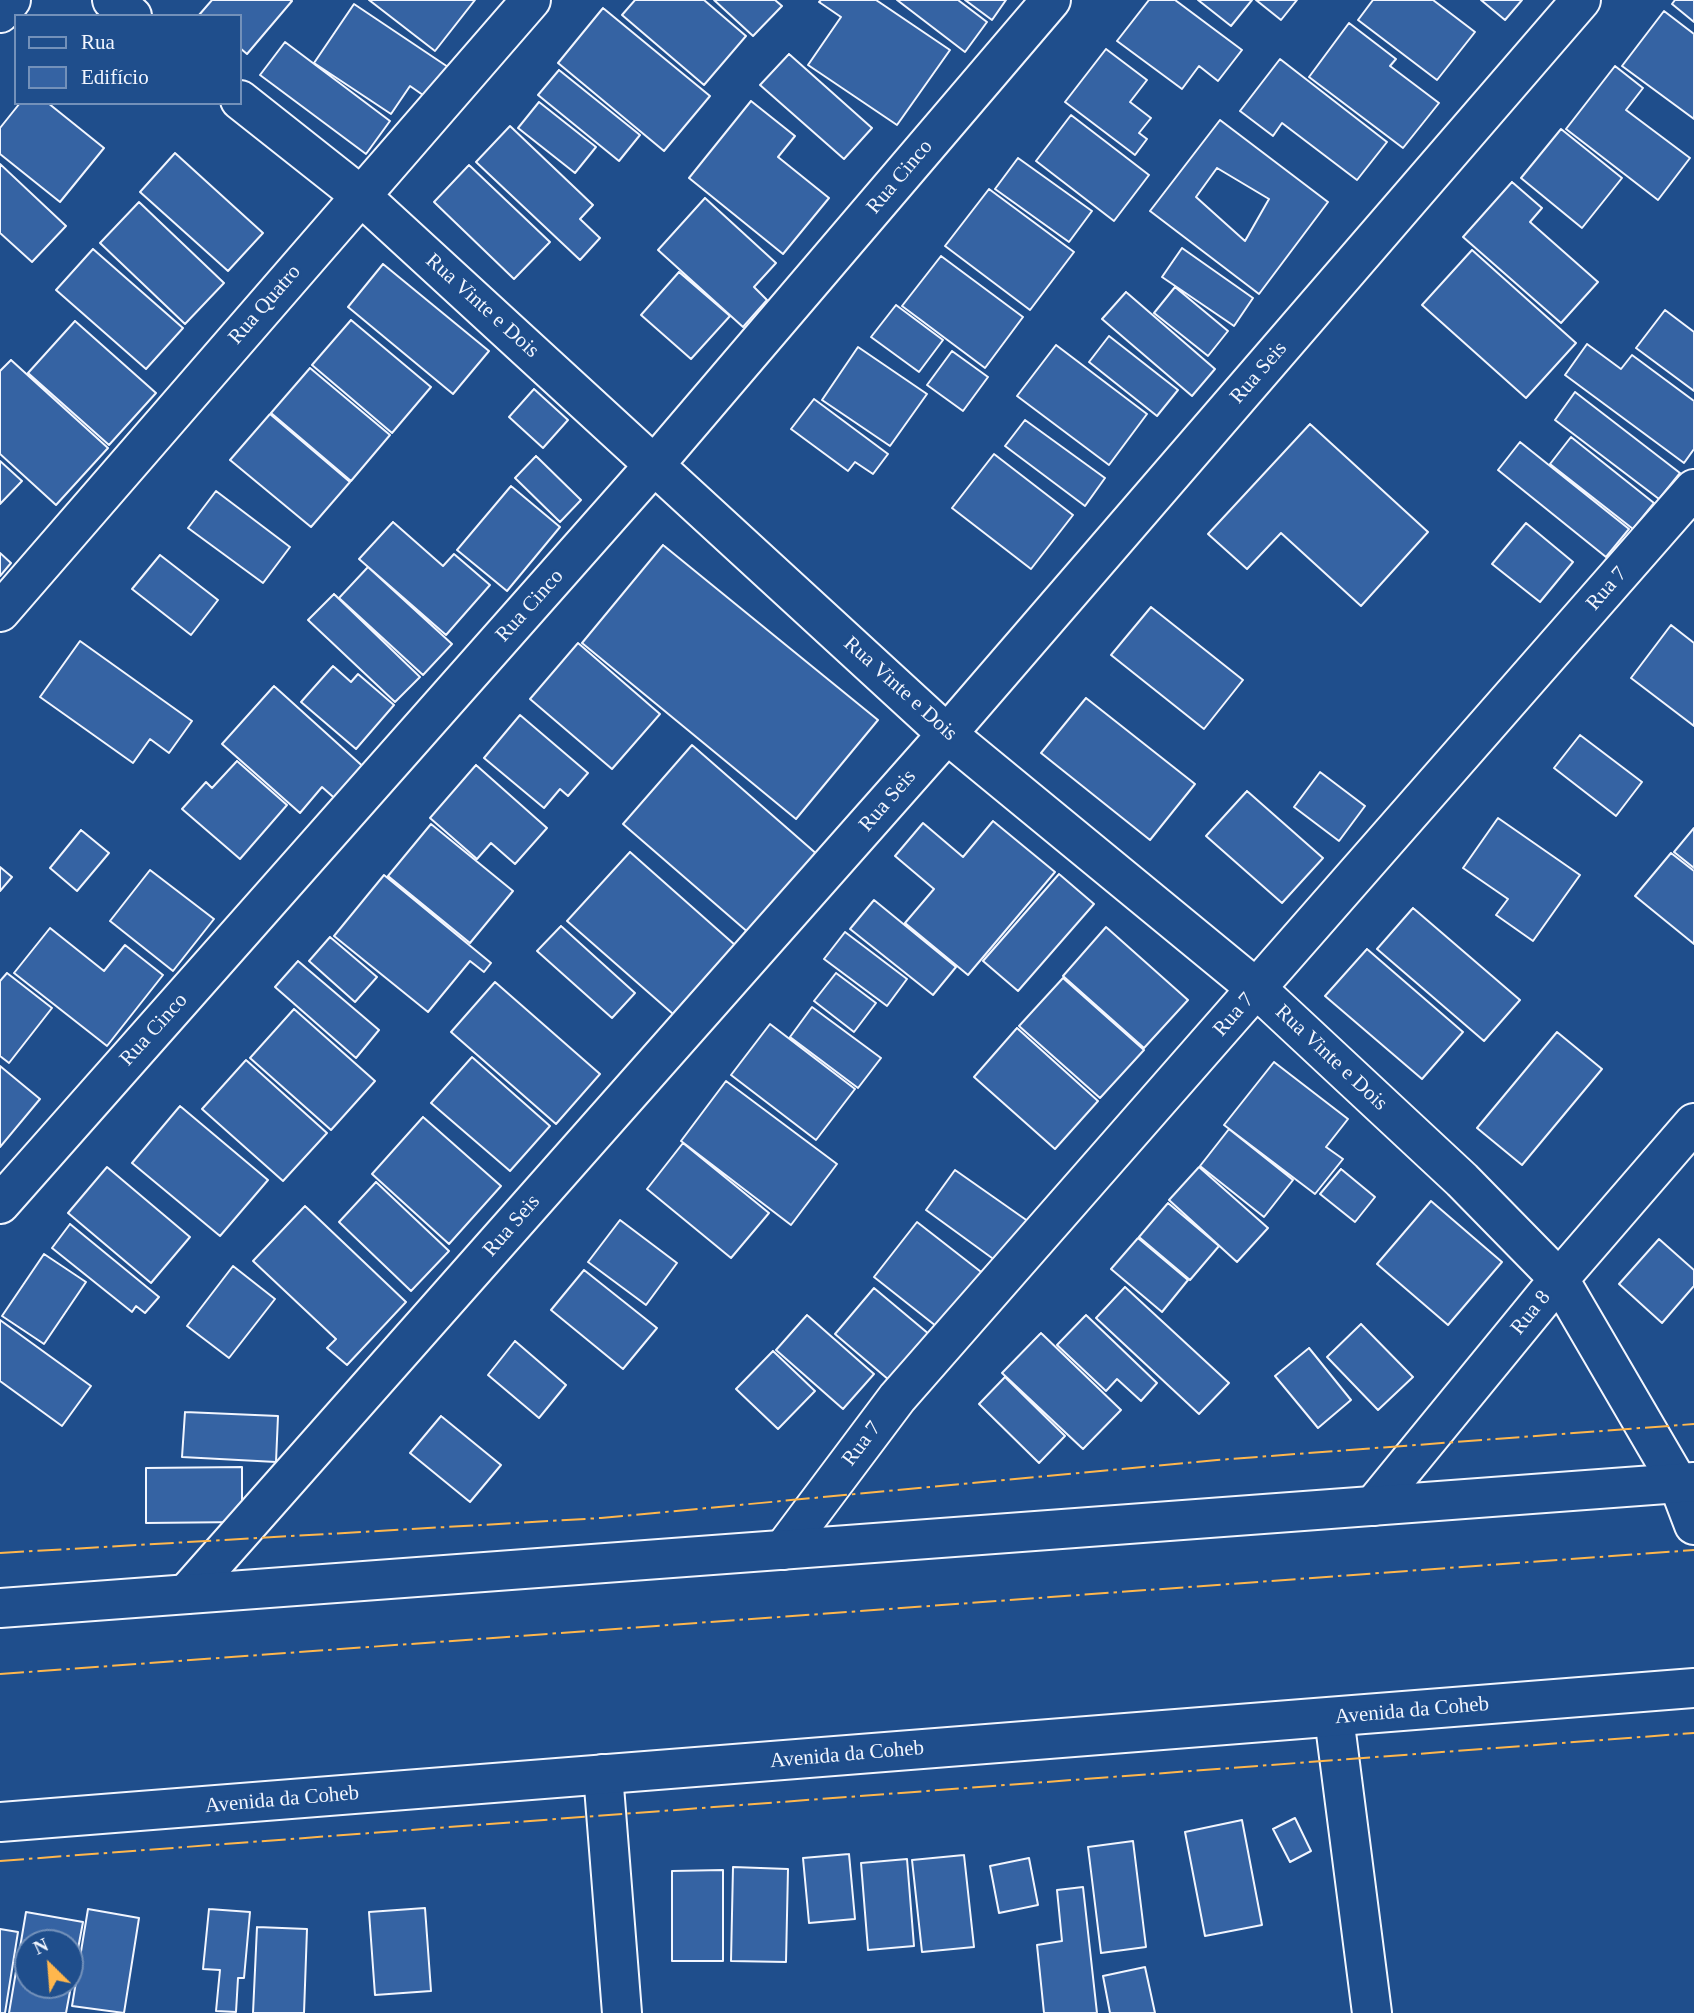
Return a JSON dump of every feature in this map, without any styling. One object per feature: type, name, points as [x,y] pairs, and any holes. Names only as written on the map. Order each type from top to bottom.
[{"type":"street","points":[[0,13],[11,0]]},
{"type":"street","points":[[113,0],[130,14]]},
{"type":"street","name":"Rua Quatro","points":[[0,612],[531,0]]},
{"type":"street","name":"Rua Cinco","points":[[0,1204],[655,464],[1051,0]]},
{"type":"street","name":"Rua Seis","points":[[186,1594],[947,734],[1581,0]]},
{"type":"street","name":"Rua Vinte e Dois","points":[[242,102],[360,195],[947,734],[1257,989],[1462,1180],[1559,1279],[1686,1482],[1694,1525]]},
{"type":"street","name":"Rua 7","points":[[783,1550],[897,1398],[1694,489]]},
{"type":"street","name":"Rua 8","points":[[1373,1506],[1559,1279],[1694,1123]]},
{"type":"street","points":[[0,1608],[1686,1482]]},
{"type":"street","name":"Avenida da Coheb","points":[[0,1822],[1694,1688]]},
{"type":"street","points":[[1334,1717],[1371,2013]]},
{"type":"street","points":[[603,1774],[622,2013]]},
{"type":"building","points":[[212,0],[292,1],[247,54],[242,50],[242,14],[200,14]]},
{"type":"building","points":[[369,0],[475,0],[435,51]]},
{"type":"building","points":[[635,0],[704,0],[746,36],[704,85],[622,15]]},
{"type":"building","points":[[714,0],[775,0],[782,6],[753,36]]},
{"type":"building","points":[[876,0],[950,50],[897,125],[808,65],[841,17],[819,2]]},
{"type":"building","points":[[897,0],[958,0],[987,22],[965,52]]},
{"type":"building","points":[[965,0],[1006,0],[992,20]]},
{"type":"building","points":[[1149,0],[1175,0],[1242,50],[1218,81],[1199,66],[1182,89],[1117,41]]},
{"type":"building","points":[[1198,0],[1252,0],[1231,26]]},
{"type":"building","points":[[1256,0],[1297,0],[1281,20]]},
{"type":"building","points":[[1373,0],[1433,0],[1475,32],[1437,80],[1358,20]]},
{"type":"building","points":[[1481,0],[1522,0],[1505,20]]},
{"type":"building","points":[[1675,0],[1694,0],[1694,22],[1672,4]]},
{"type":"building","points":[[354,4],[454,71],[433,102],[410,86],[391,114],[314,63]]},
{"type":"building","points":[[603,8],[710,96],[664,151],[558,63]]},
{"type":"building","points":[[1664,11],[1694,34],[1694,119],[1622,66]]},
{"type":"building","points":[[1349,23],[1396,59],[1390,66],[1439,103],[1403,148],[1309,77]]},
{"type":"building","points":[[285,42],[390,121],[366,154],[260,75]]},
{"type":"building","points":[[1106,49],[1147,80],[1130,102],[1151,118],[1139,133],[1147,139],[1135,155],[1065,102]]},
{"type":"building","points":[[789,54],[872,128],[844,159],[760,85]]},
{"type":"building","points":[[1280,59],[1387,142],[1357,180],[1282,123],[1273,136],[1240,111]]},
{"type":"building","points":[[1615,66],[1643,88],[1626,110],[1690,158],[1658,200],[1566,129]]},
{"type":"building","points":[[559,70],[640,135],[619,161],[538,95]]},
{"type":"building","points":[[751,101],[795,136],[778,157],[829,198],[783,254],[689,178]]},
{"type":"building","points":[[539,102],[596,147],[575,173],[518,128]]},
{"type":"building","points":[[18,105],[50,105],[104,148],[60,202],[0,154],[0,128]]},
{"type":"building","points":[[1071,115],[1149,175],[1114,221],[1036,161]]},
{"type":"building","points":[[1220,120],[1328,202],[1259,294],[1150,211]],"holes":[[[1217,168],[1269,199],[1245,241],[1196,197]]]},
{"type":"building","points":[[510,126],[593,205],[580,219],[600,238],[580,260],[476,162]]},
{"type":"building","points":[[1561,129],[1622,178],[1582,228],[1521,178]]},
{"type":"building","points":[[175,153],[263,233],[228,271],[140,192]]},
{"type":"building","points":[[1018,158],[1092,211],[1069,242],[995,189]]},
{"type":"building","points":[[0,164],[66,226],[32,262],[0,233]]},
{"type":"building","points":[[469,165],[550,242],[514,279],[434,202]]},
{"type":"building","points":[[1512,182],[1542,208],[1530,222],[1598,282],[1561,323],[1463,237]]},
{"type":"building","points":[[989,189],[1074,252],[1030,310],[945,246]]},
{"type":"building","points":[[705,198],[776,263],[754,287],[767,300],[743,327],[658,250]]},
{"type":"building","points":[[139,202],[224,283],[185,324],[100,243]]},
{"type":"building","points":[[1182,248],[1253,298],[1234,326],[1162,277]]},
{"type":"building","points":[[93,249],[183,328],[146,369],[56,290]]},
{"type":"building","points":[[1472,250],[1576,343],[1526,398],[1422,305]]},
{"type":"building","points":[[941,256],[1023,317],[985,368],[902,306]]},
{"type":"building","points":[[383,264],[489,351],[453,394],[348,307]]},
{"type":"building","points":[[679,272],[730,316],[691,359],[641,315]]},
{"type":"building","points":[[1175,287],[1228,331],[1208,356],[1154,313]]},
{"type":"building","points":[[1126,292],[1215,369],[1192,396],[1102,319]]},
{"type":"building","points":[[896,305],[943,340],[919,372],[871,337]]},
{"type":"building","points":[[1665,310],[1694,332],[1694,391],[1636,348]]},
{"type":"building","points":[[351,320],[431,387],[392,433],[312,365]]},
{"type":"building","points":[[75,321],[156,393],[109,445],[28,373]]},
{"type":"building","points":[[1109,336],[1178,390],[1157,416],[1089,362]]},
{"type":"building","points":[[1587,344],[1621,369],[1632,355],[1694,401],[1694,449],[1684,463],[1565,375]]},
{"type":"building","points":[[1056,345],[1147,414],[1109,465],[1017,396]]},
{"type":"building","points":[[858,347],[927,394],[890,446],[822,400]]},
{"type":"building","points":[[952,351],[988,377],[963,411],[927,385]]},
{"type":"building","points":[[11,360],[108,448],[56,505],[0,454],[0,371]]},
{"type":"building","points":[[310,368],[390,435],[351,481],[271,413]]},
{"type":"building","points":[[534,389],[568,420],[543,448],[509,417]]},
{"type":"building","points":[[1575,392],[1680,473],[1659,499],[1555,420]]},
{"type":"building","points":[[814,399],[888,454],[873,474],[855,462],[848,471],[791,429]]},
{"type":"building","points":[[270,414],[350,482],[311,527],[230,460]]},
{"type":"building","points":[[1025,420],[1105,478],[1085,506],[1005,446]]},
{"type":"building","points":[[1310,424],[1428,532],[1361,606],[1281,533],[1247,569],[1208,534]]},
{"type":"building","points":[[1571,437],[1654,503],[1633,529],[1550,464]]},
{"type":"building","points":[[1520,442],[1629,529],[1606,557],[1498,470]]},
{"type":"building","points":[[994,454],[1073,515],[1031,569],[952,508]]},
{"type":"building","points":[[536,456],[581,500],[560,522],[515,478]]},
{"type":"building","points":[[0,461],[22,481],[0,504]]},
{"type":"building","points":[[511,486],[560,527],[507,591],[457,550]]},
{"type":"building","points":[[216,491],[290,547],[263,583],[188,528]]},
{"type":"building","points":[[393,522],[443,566],[454,554],[490,585],[446,635],[359,559]]},
{"type":"building","points":[[1526,523],[1573,562],[1540,602],[1492,564]]},
{"type":"building","points":[[663,545],[878,720],[796,819],[582,643]]},
{"type":"building","points":[[0,553],[11,563],[0,576]]},
{"type":"building","points":[[160,555],[218,600],[191,635],[132,589]]},
{"type":"building","points":[[368,567],[452,644],[423,675],[339,598]]},
{"type":"building","points":[[334,594],[420,677],[395,702],[308,620]]},
{"type":"building","points":[[1151,607],[1243,680],[1204,729],[1111,655]]},
{"type":"building","points":[[1671,625],[1694,643],[1694,726],[1631,678]]},
{"type":"building","points":[[80,641],[192,721],[169,753],[150,739],[133,763],[40,697]]},
{"type":"building","points":[[578,643],[660,714],[612,769],[530,699]]},
{"type":"building","points":[[333,666],[351,682],[358,674],[394,705],[356,749],[301,702]]},
{"type":"building","points":[[274,686],[368,771],[340,803],[322,787],[300,813],[222,744]]},
{"type":"building","points":[[1086,698],[1195,784],[1150,840],[1041,753]]},
{"type":"building","points":[[520,715],[588,773],[568,796],[560,789],[544,808],[484,758]]},
{"type":"building","points":[[1580,735],[1642,782],[1616,816],[1554,768]]},
{"type":"building","points":[[692,745],[819,856],[750,934],[623,824]]},
{"type":"building","points":[[237,761],[287,805],[240,859],[182,809],[206,782],[212,788]]},
{"type":"building","points":[[476,765],[547,828],[515,864],[491,843],[477,859],[430,818]]},
{"type":"building","points":[[1320,772],[1365,806],[1339,841],[1294,807]]},
{"type":"building","points":[[1247,791],[1323,858],[1282,903],[1206,836]]},
{"type":"building","points":[[1498,818],[1580,875],[1533,941],[1496,915],[1508,899],[1463,868]]},
{"type":"building","points":[[993,821],[1055,872],[968,975],[905,923],[934,889],[895,856],[923,823],[963,857]]},
{"type":"building","points":[[431,824],[513,891],[470,943],[388,876]]},
{"type":"building","points":[[1694,828],[1694,868],[1674,852]]},
{"type":"building","points":[[81,830],[109,853],[77,891],[50,868]]},
{"type":"building","points":[[630,852],[735,945],[673,1014],[567,921]]},
{"type":"building","points":[[1671,853],[1694,871],[1694,944],[1635,896]]},
{"type":"building","points":[[0,867],[12,877],[0,891]]},
{"type":"building","points":[[150,870],[214,919],[173,971],[110,921]]},
{"type":"building","points":[[1059,874],[1094,904],[1018,991],[983,961]]},
{"type":"building","points":[[384,875],[491,963],[484,972],[470,961],[428,1012],[334,936]]},
{"type":"building","points":[[874,900],[956,967],[933,995],[850,929]]},
{"type":"building","points":[[1413,908],[1520,1000],[1484,1041],[1377,949]]},
{"type":"building","points":[[561,926],[635,993],[612,1018],[537,951]]},
{"type":"building","points":[[1106,927],[1188,1000],[1144,1048],[1063,976]]},
{"type":"building","points":[[50,928],[104,971],[125,945],[163,975],[107,1046],[14,973]]},
{"type":"building","points":[[845,932],[907,979],[887,1006],[824,959]]},
{"type":"building","points":[[330,937],[377,977],[355,1002],[309,961]]},
{"type":"building","points":[[1367,949],[1463,1032],[1422,1079],[1325,996]]},
{"type":"building","points":[[298,961],[379,1030],[356,1058],[275,987]]},
{"type":"building","points":[[7,973],[52,1008],[9,1063],[0,1056],[0,981]]},
{"type":"building","points":[[836,973],[876,1003],[854,1032],[814,1001]]},
{"type":"building","points":[[1063,978],[1144,1050],[1100,1098],[1019,1026]]},
{"type":"building","points":[[495,982],[600,1074],[556,1124],[451,1032]]},
{"type":"building","points":[[812,1007],[881,1058],[858,1088],[790,1037]]},
{"type":"building","points":[[294,1009],[375,1081],[331,1130],[250,1058]]},
{"type":"building","points":[[770,1024],[855,1089],[816,1140],[731,1075]]},
{"type":"building","points":[[1017,1028],[1098,1101],[1055,1149],[974,1077]]},
{"type":"building","points":[[1557,1032],[1602,1069],[1522,1165],[1477,1128]]},
{"type":"building","points":[[472,1057],[550,1126],[510,1171],[431,1103]]},
{"type":"building","points":[[246,1060],[327,1133],[283,1181],[202,1109]]},
{"type":"building","points":[[1274,1062],[1348,1119],[1326,1147],[1343,1159],[1315,1194],[1224,1125]]},
{"type":"building","points":[[0,1066],[40,1099],[0,1147]]},
{"type":"building","points":[[726,1081],[837,1164],[791,1225],[681,1141]]},
{"type":"building","points":[[180,1106],[268,1180],[220,1236],[132,1163]]},
{"type":"building","points":[[423,1117],[501,1186],[449,1244],[372,1174]]},
{"type":"building","points":[[1229,1129],[1293,1180],[1264,1217],[1200,1166]]},
{"type":"building","points":[[683,1143],[769,1213],[731,1258],[647,1189]]},
{"type":"building","points":[[107,1167],[190,1237],[151,1283],[68,1213]]},
{"type":"building","points":[[1199,1167],[1268,1228],[1237,1262],[1169,1200]]},
{"type":"building","points":[[1341,1169],[1375,1197],[1355,1222],[1320,1194]]},
{"type":"building","points":[[955,1170],[1032,1224],[1003,1266],[926,1210]]},
{"type":"building","points":[[376,1182],[449,1251],[411,1291],[339,1222]]},
{"type":"building","points":[[1431,1201],[1502,1262],[1448,1325],[1377,1264]]},
{"type":"building","points":[[1168,1203],[1219,1246],[1190,1280],[1139,1237]]},
{"type":"building","points":[[305,1206],[406,1302],[347,1365],[327,1348],[336,1339],[253,1261]]},
{"type":"building","points":[[620,1220],[677,1263],[646,1305],[588,1262]]},
{"type":"building","points":[[917,1222],[985,1275],[941,1330],[874,1277]]},
{"type":"building","points":[[70,1224],[159,1297],[145,1313],[136,1306],[132,1312],[52,1248]]},
{"type":"building","points":[[1138,1238],[1188,1280],[1162,1312],[1111,1269]]},
{"type":"building","points":[[1659,1239],[1694,1270],[1694,1286],[1662,1323],[1619,1284]]},
{"type":"building","points":[[44,1254],[86,1282],[44,1344],[2,1316]]},
{"type":"building","points":[[233,1266],[275,1299],[229,1358],[187,1326]]},
{"type":"building","points":[[584,1270],[657,1328],[623,1369],[551,1310]]},
{"type":"building","points":[[1125,1287],[1229,1383],[1199,1414],[1096,1318]]},
{"type":"building","points":[[874,1288],[936,1340],[896,1386],[835,1334]]},
{"type":"building","points":[[807,1315],[874,1374],[843,1409],[776,1350]]},
{"type":"building","points":[[1086,1315],[1157,1383],[1141,1401],[1117,1379],[1106,1391],[1057,1345]]},
{"type":"building","points":[[0,1320],[91,1386],[62,1426],[0,1381]]},
{"type":"building","points":[[1361,1324],[1413,1377],[1378,1410],[1327,1357]]},
{"type":"building","points":[[1041,1333],[1121,1410],[1083,1449],[1002,1373]]},
{"type":"building","points":[[515,1341],[566,1385],[539,1418],[488,1375]]},
{"type":"building","points":[[1309,1348],[1351,1400],[1318,1428],[1275,1376]]},
{"type":"building","points":[[773,1351],[815,1391],[778,1429],[736,1389]]},
{"type":"building","points":[[1005,1377],[1065,1436],[1039,1463],[979,1404]]},
{"type":"building","points":[[185,1412],[278,1416],[276,1462],[182,1457]]},
{"type":"building","points":[[441,1416],[501,1465],[470,1502],[410,1453]]},
{"type":"building","points":[[242,1467],[242,1522],[146,1523],[146,1468]]},
{"type":"building","points":[[1295,1818],[1311,1851],[1290,1862],[1273,1829]]},
{"type":"building","points":[[1242,1820],[1262,1925],[1205,1936],[1185,1832]]},
{"type":"building","points":[[1133,1841],[1146,1947],[1101,1953],[1088,1847]]},
{"type":"building","points":[[849,1854],[855,1919],[809,1923],[803,1858]]},
{"type":"building","points":[[964,1855],[974,1947],[922,1952],[912,1860]]},
{"type":"building","points":[[1029,1858],[1038,1905],[999,1913],[990,1866]]},
{"type":"building","points":[[907,1859],[914,1946],[868,1950],[861,1863]]},
{"type":"building","points":[[733,1867],[788,1869],[786,1962],[731,1961]]},
{"type":"building","points":[[723,1870],[723,1961],[672,1961],[672,1871]]},
{"type":"building","points":[[1083,1887],[1097,2013],[1044,2013],[1037,1945],[1062,1941],[1057,1890]]},
{"type":"building","points":[[425,1908],[431,1991],[375,1995],[369,1912]]},
{"type":"building","points":[[88,1909],[139,1918],[124,2013],[72,2006],[73,1999],[84,1999],[84,1933]]},
{"type":"building","points":[[209,1909],[250,1912],[244,1978],[238,1978],[236,2012],[216,2011],[220,1970],[203,1969]]},
{"type":"building","points":[[26,1912],[83,1922],[82,1929],[23,1929]]},
{"type":"building","points":[[257,1927],[307,1929],[304,2013],[253,2013]]},
{"type":"building","points":[[0,1929],[14,1931],[14,1957],[5,2013],[0,2013]]},
{"type":"building","points":[[1145,1967],[1155,2013],[1110,2013],[1103,1976]]},
{"type":"building","points":[[14,1983],[14,1999],[69,1999],[66,2013],[9,2013]]},
{"type":"power","points":[[0,1553],[601,1518],[1217,1460],[1694,1424]]},
{"type":"power","points":[[0,1674],[1694,1550]]},
{"type":"power","points":[[0,1861],[1694,1733]]}]
